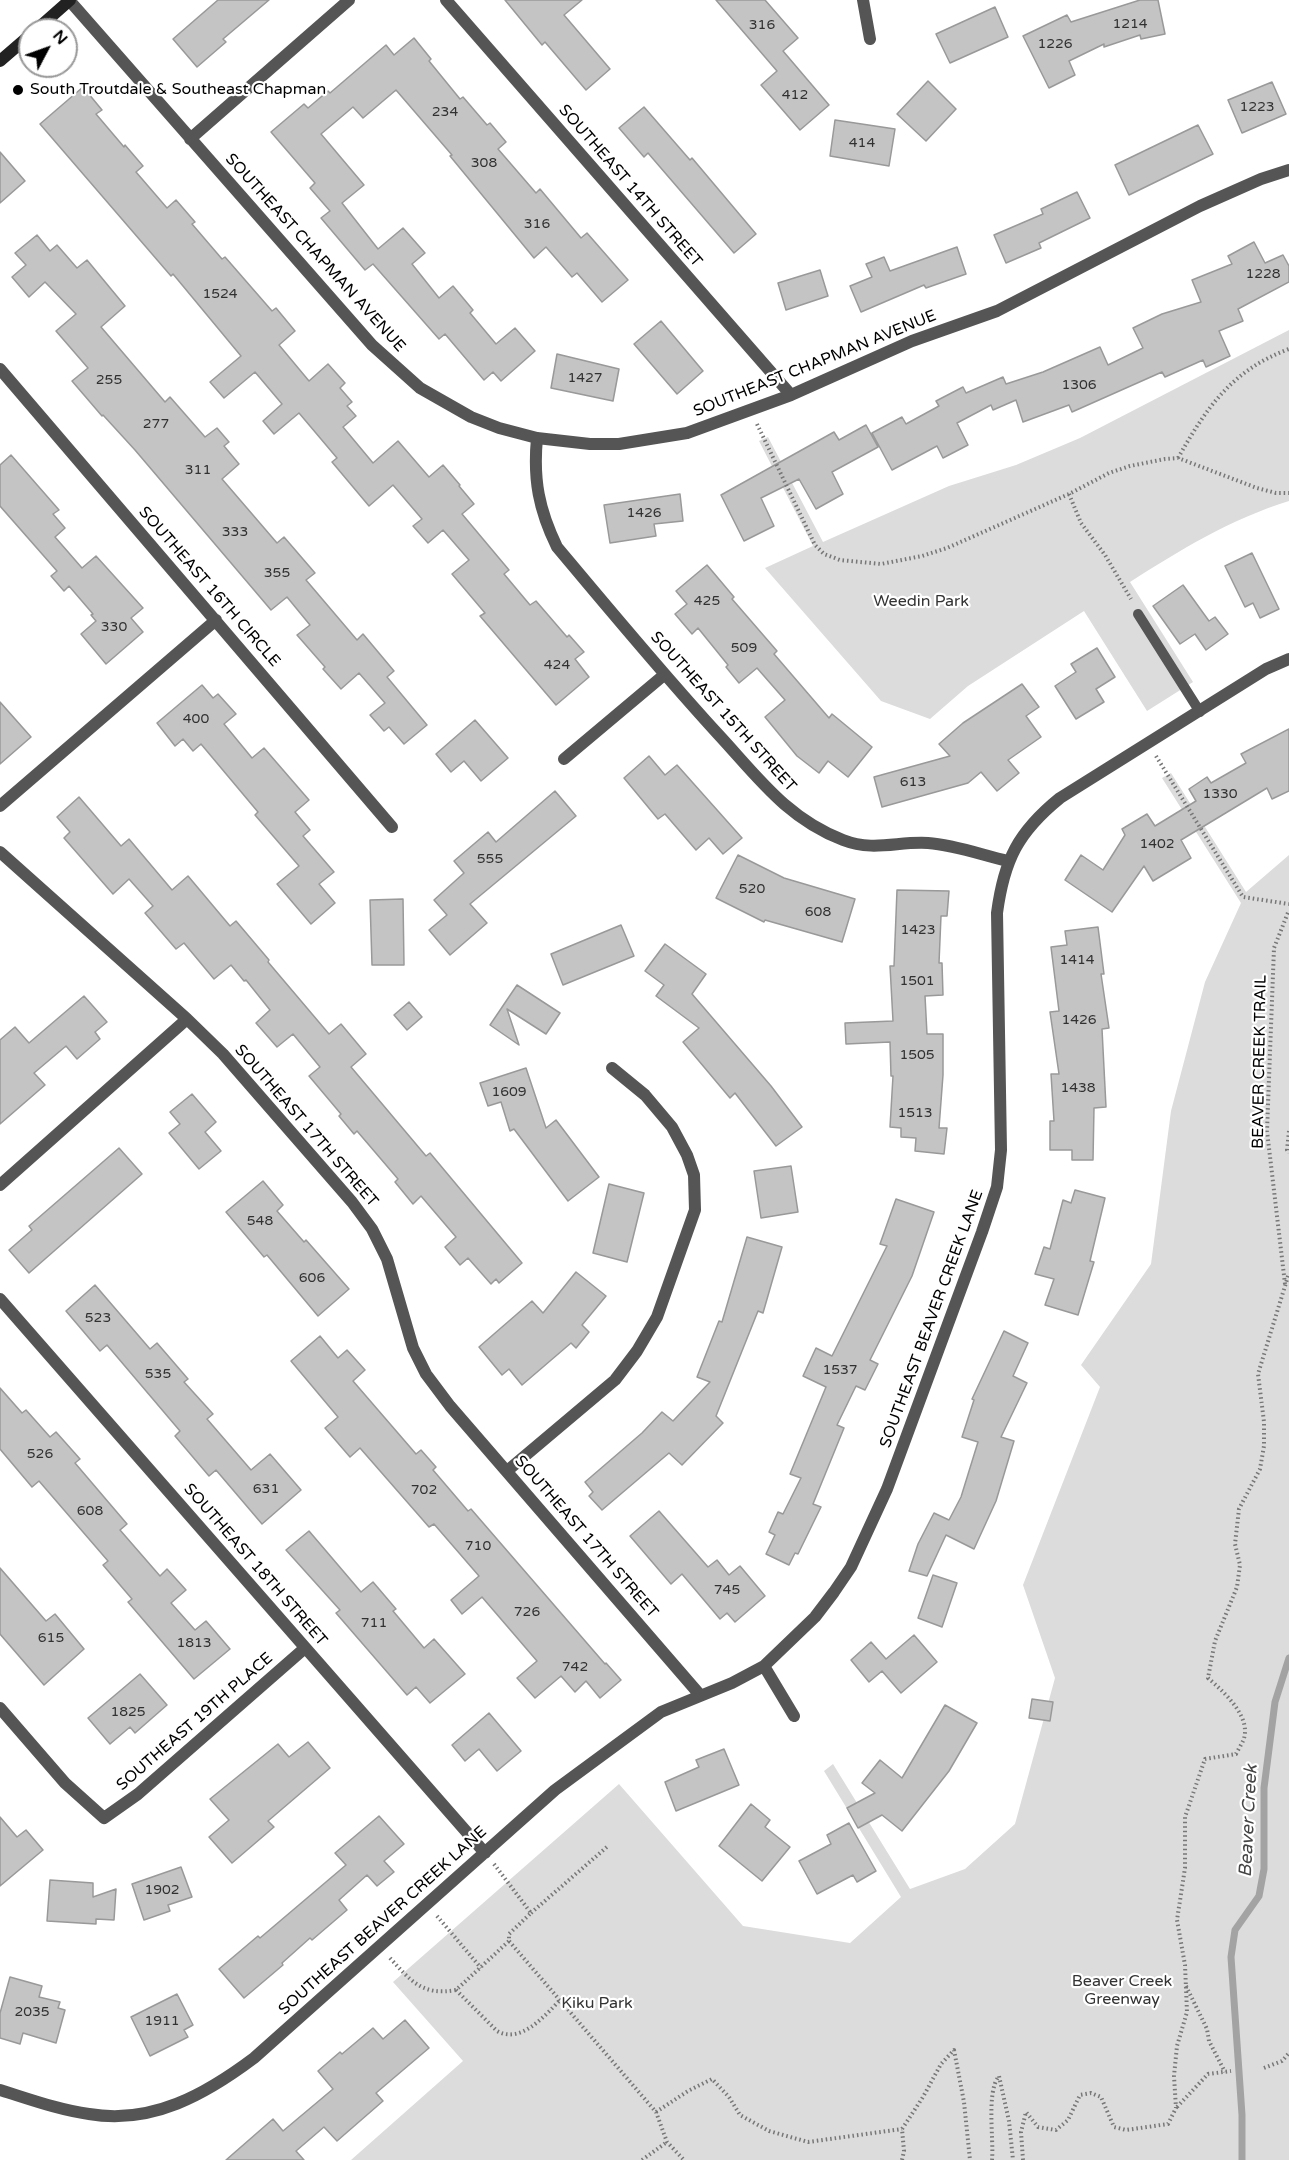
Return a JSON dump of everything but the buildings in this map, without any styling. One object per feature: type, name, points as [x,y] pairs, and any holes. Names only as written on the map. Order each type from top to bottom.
[{"type":"main road","points":[[50,18],[70,0]]},
{"type":"main road","points":[[0,61],[18,45]]},
{"type":"street","name":"SOUTHEAST CHAPMAN AVENUE","points":[[70,0],[372,345],[420,388],[471,417],[499,428],[537,438],[590,444],[619,444],[687,433],[790,395],[912,341],[998,311],[1200,206],[1261,179],[1289,170]]},
{"type":"street","points":[[190,139],[349,0]]},
{"type":"street","name":"SOUTHEAST 14TH STREET","points":[[446,0],[790,395]]},
{"type":"street","points":[[863,0],[870,39]]},
{"type":"street","name":"SOUTHEAST 16TH CIRCLE","points":[[0,369],[392,827]]},
{"type":"street","name":"SOUTHEAST 15TH STREET","points":[[537,438],[534,465],[537,492],[545,523],[557,547],[664,675],[771,794],[794,813],[819,829],[846,841],[875,847],[902,843],[929,843],[1008,861]]},
{"type":"street","points":[[0,806],[216,620]]},
{"type":"street","name":"SOUTHEAST BEAVER CREEK LANE","points":[[0,2090],[63,2109],[91,2115],[120,2116],[148,2113],[202,2094],[254,2058],[583,1768],[661,1712],[732,1683],[764,1666],[814,1617],[850,1567],[887,1489],[997,1187],[1002,1150],[997,913],[1008,861],[1024,834],[1040,814],[1060,798],[1266,669],[1289,659]]},
{"type":"street","points":[[564,759],[664,675]]},
{"type":"street","name":"SOUTHEAST 17TH STREET","points":[[0,852],[223,1054],[352,1202],[372,1229],[387,1259],[410,1339],[426,1374],[450,1406],[700,1695]]},
{"type":"street","points":[[0,1185],[187,1019]]},
{"type":"street","points":[[507,1472],[615,1380],[637,1352],[657,1317],[695,1210],[694,1175],[687,1155],[672,1127],[645,1095],[612,1068]]},
{"type":"street","name":"SOUTHEAST 18TH STREET","points":[[0,1299],[485,1853]]},
{"type":"street","name":"SOUTHEAST 19TH PLACE","points":[[0,1708],[65,1783],[104,1818],[138,1794],[305,1648]]},
{"type":"street","points":[[764,1666],[794,1716]]},
{"type":"lane","points":[[1138,614],[1200,712]]},
{"type":"path","points":[[1178,458],[1199,423],[1235,379],[1259,362],[1289,349]]},
{"type":"path","points":[[751,409],[815,545],[824,554],[835,559],[881,564],[933,553],[1069,494],[1108,473],[1130,465],[1178,458],[1257,488],[1276,493],[1289,493]]},
{"type":"path","points":[[1069,494],[1081,523],[1105,555],[1138,614]]},
{"type":"path","points":[[1150,742],[1163,769],[1243,897],[1289,904]]},
{"type":"path","name":"BEAVER CREEK TRAIL","points":[[1285,1288],[1267,1131],[1274,948],[1289,910]]},
{"type":"path","points":[[1289,1131],[1287,1150],[1289,1154]]},
{"type":"path","points":[[1176,2108],[1174,2076],[1177,2046],[1187,2012],[1185,1965],[1177,1920],[1185,1868],[1185,1817],[1205,1759],[1236,1754],[1244,1740],[1245,1726],[1235,1706],[1208,1678],[1215,1641],[1237,1587],[1240,1565],[1235,1544],[1239,1509],[1260,1469],[1264,1446],[1264,1422],[1258,1374],[1289,1273]]},
{"type":"path","points":[[608,1846],[509,1934],[509,1941],[656,2112],[668,2142],[684,2160]]},
{"type":"path","points":[[485,1853],[531,1913]]},
{"type":"path","points":[[427,1904],[481,1968]]},
{"type":"path","points":[[380,1947],[415,1984],[428,1990],[445,1992],[456,1990],[509,1941]]},
{"type":"path","points":[[1185,1984],[1225,2072]]},
{"type":"path","points":[[456,1990],[496,2031],[503,2034],[513,2035],[542,2020],[559,2001]]},
{"type":"path","points":[[902,2160],[904,2151],[902,2128],[923,2097],[941,2064],[954,2050],[964,2102],[970,2160]]},
{"type":"path","points":[[1264,2068],[1282,2061],[1289,2053]]},
{"type":"path","points":[[1023,2160],[1021,2132],[1026,2112],[1038,2127],[1056,2130],[1068,2120],[1080,2095],[1091,2093],[1101,2097],[1114,2127],[1126,2130],[1168,2124],[1176,2108],[1208,2074],[1231,2071]]},
{"type":"path","points":[[992,2160],[993,2091],[999,2076],[1009,2121],[1013,2160]]},
{"type":"path","points":[[656,2112],[688,2091],[712,2079],[729,2097],[740,2115],[770,2131],[808,2142],[902,2128]]},
{"type":"path","points":[[642,2160],[668,2142]]},
{"type":"green space","name":"Weedin Park","points":[[1289,330],[1289,501],[1226,526],[1130,582],[1193,682],[1147,711],[1084,611],[968,686],[930,719],[881,701],[765,568],[813,546],[759,441],[768,437],[823,542],[949,486],[1016,465],[1080,438]]},
{"type":"green space","name":"Beaver Creek Greenway","points":[[1171,773],[1246,892],[1289,855],[1289,2160],[351,2160],[463,2061],[393,1982],[619,1784],[743,1926],[850,1943],[901,1897],[824,1771],[833,1764],[910,1889],[965,1869],[1015,1824],[1055,1678],[1023,1585],[1100,1387],[1081,1365],[1151,1264],[1171,1111],[1205,982],[1241,903],[1162,778]]},
{"type":"waterway","name":"Beaver Creek","points":[[1242,2160],[1242,2115],[1231,1957],[1235,1930],[1259,1896],[1264,1869],[1264,1788],[1275,1702],[1289,1658]]},
{"type":"place","name":"South Troutdale & Southeast Chapman","points":[[18,90]]},
{"type":"park label","name":"Kiku Park","points":[[597,2004]]}]
